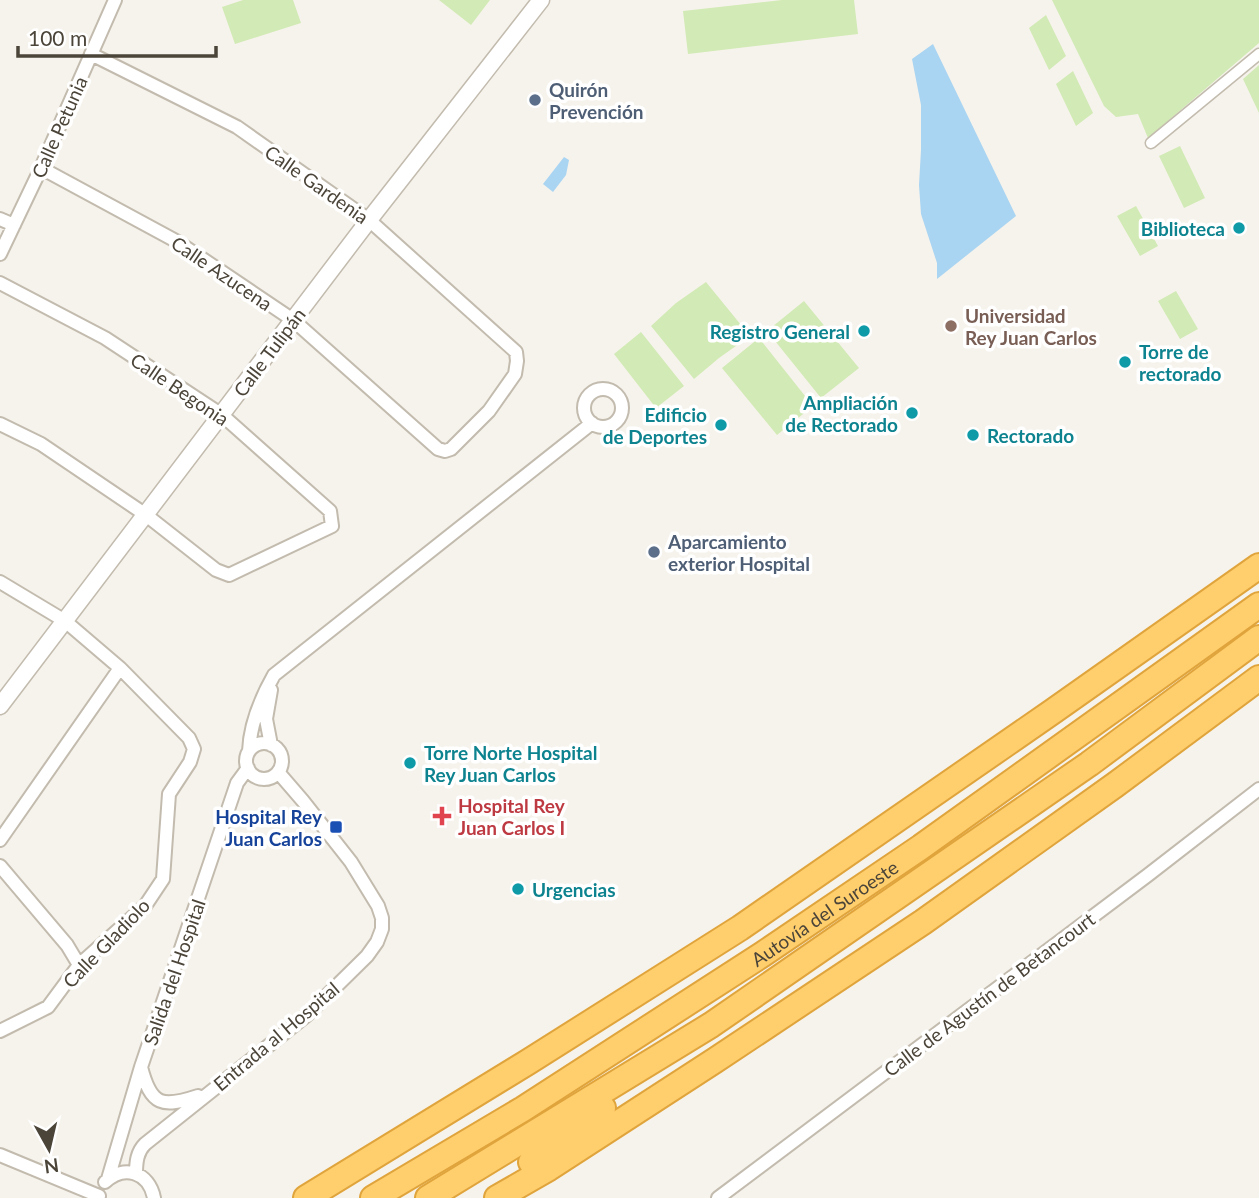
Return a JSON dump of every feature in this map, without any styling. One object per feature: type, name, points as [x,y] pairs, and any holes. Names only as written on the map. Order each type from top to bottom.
[{"type":"highway","points":[[1181,621],[1259,556]]},
{"type":"highway","points":[[306,1198],[740,928],[1259,566]]},
{"type":"highway","name":"Autovía del Suroeste","points":[[373,1198],[523,1109],[786,939],[932,840],[1259,605]]},
{"type":"highway","name":"Autovía del Suroeste","points":[[428,1198],[711,1025],[1089,764],[1259,638]]},
{"type":"highway","points":[[498,1198],[714,1061],[923,922],[1259,678]]},
{"type":"highway","points":[[483,1198],[711,1025]]},
{"type":"highway","points":[[509,1198],[549,1168]]},
{"type":"street","name":"Calle Petunia","points":[[0,254],[115,0]]},
{"type":"street","name":"Calle Tulipán","points":[[0,706],[369,220],[541,0]]},
{"type":"street","name":"Calle Gardenia","points":[[91,54],[237,127],[369,220],[516,352],[515,373],[489,411],[451,449]]},
{"type":"street","points":[[1151,143],[1259,54]]},
{"type":"street","name":"Calle Azucena","points":[[41,168],[176,241],[293,320],[438,449],[451,449]]},
{"type":"street","points":[[0,219],[14,225]]},
{"type":"street","name":"Calle Begonia","points":[[0,283],[105,338],[222,415],[330,511],[332,526],[229,575],[216,570],[146,515]]},
{"type":"street","points":[[249,751],[260,744],[271,745],[278,750],[281,765],[278,772],[271,777],[253,775],[248,768],[247,759],[254,719],[274,675],[592,423]]},
{"type":"street","points":[[0,424],[41,444],[146,515]]},
{"type":"street","points":[[0,582],[65,621],[120,668],[0,840]]},
{"type":"street","name":"Calle Gladiolo","points":[[0,1031],[48,1007],[79,965],[145,906],[163,879],[169,794],[190,762],[194,749],[189,738],[120,668]]},
{"type":"street","points":[[271,745],[266,719],[274,675]]},
{"type":"street","name":"Salida del Hospital","points":[[98,1197],[107,1179],[141,1067],[237,783],[248,768]]},
{"type":"street","name":"Entrada al Hospital","points":[[136,1174],[140,1148],[307,1015],[367,956],[382,929],[382,918],[377,906],[351,862],[278,772]]},
{"type":"street","name":"Calle de Agustín de Betancourt","points":[[718,1198],[1259,789]]},
{"type":"street","points":[[0,866],[66,944],[79,965]]},
{"type":"street","points":[[141,1067],[148,1090],[156,1100],[167,1104],[208,1093]]},
{"type":"street","points":[[0,1155],[98,1197]]},
{"type":"street","points":[[107,1179],[121,1172],[136,1174],[148,1183],[154,1198]]},
{"type":"green space","points":[[243,0],[293,0],[301,23],[235,44],[222,7]]},
{"type":"green space","points":[[439,0],[490,0],[471,25]]},
{"type":"green space","points":[[782,0],[854,0],[858,34],[688,54],[683,11]]},
{"type":"green space","points":[[1052,0],[1259,0],[1259,43],[1148,138],[1138,114],[1116,117],[1104,106]]},
{"type":"green space","points":[[1046,15],[1066,56],[1049,70],[1029,28]]},
{"type":"green space","points":[[1259,65],[1259,113],[1243,79]]},
{"type":"green space","points":[[1073,71],[1093,113],[1076,126],[1056,84]]},
{"type":"green space","points":[[1180,146],[1205,198],[1184,208],[1159,156]]},
{"type":"green space","points":[[1136,206],[1158,246],[1140,256],[1117,216]]},
{"type":"green space","points":[[706,282],[750,336],[694,379],[651,326],[676,303]]},
{"type":"green space","points":[[1176,291],[1198,329],[1180,339],[1158,301]]},
{"type":"green space","points":[[804,301],[859,368],[821,398],[767,331]]},
{"type":"green space","points":[[641,332],[684,386],[656,408],[614,354]]},
{"type":"green space","points":[[759,338],[813,406],[777,435],[722,368]]},
{"type":"water","points":[[933,44],[1016,216],[937,279],[937,263],[921,214],[921,105],[912,59]]},
{"type":"water","points":[[564,157],[569,160],[566,175],[553,192],[543,184]]},
{"type":"place","name":"Quirón Prevención","points":[[535,100]]},
{"type":"place","name":"Biblioteca","points":[[1239,228]]},
{"type":"place","name":"Universidad Rey Juan Carlos","points":[[951,326]]},
{"type":"place","name":"Registro General","points":[[864,331]]},
{"type":"place","name":"Torre de rectorado","points":[[1125,362]]},
{"type":"place","name":"Ampliación de Rectorado","points":[[912,413]]},
{"type":"place","name":"Edificio de Deportes","points":[[721,425]]},
{"type":"place","name":"Rectorado","points":[[973,435]]},
{"type":"place","name":"Aparcamiento exterior Hospital","points":[[654,552]]},
{"type":"place","name":"Torre Norte Hospital Rey Juan Carlos","points":[[410,763]]},
{"type":"place","name":"Hospital Rey Juan Carlos I","points":[[442,816]]},
{"type":"place","name":"Hospital Rey Juan Carlos","points":[[336,827]]},
{"type":"place","name":"Urgencias","points":[[518,889]]}]
